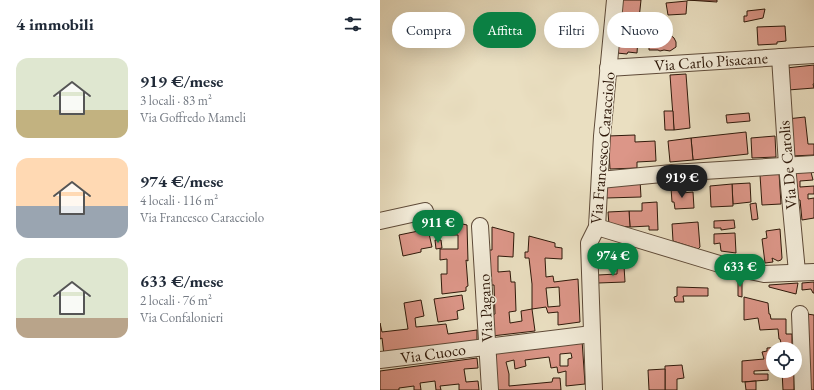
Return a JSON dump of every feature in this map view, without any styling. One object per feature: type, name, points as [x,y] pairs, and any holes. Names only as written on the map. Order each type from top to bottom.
[{"type":"street","name":"Via Francesco Caracciolo","points":[[594,390],[589,243],[597,227],[608,68],[615,0]]},
{"type":"street","name":"Via Carlo Pisacane","points":[[608,68],[814,55]]},
{"type":"street","name":"Via De Carolis","points":[[780,57],[787,165],[797,272]]},
{"type":"street","points":[[600,180],[672,173],[814,164]]},
{"type":"street","points":[[380,221],[426,210]]},
{"type":"street","name":"Via Pagano","points":[[480,226],[490,390]]},
{"type":"street","points":[[597,227],[719,264],[764,274],[814,272]]},
{"type":"street","points":[[800,314],[804,390]]},
{"type":"street","name":"Via Cuoco","points":[[380,360],[592,334]]},
{"type":"building","points":[[622,0],[641,0],[640,12],[621,12]]},
{"type":"building","points":[[687,0],[717,0],[717,2]]},
{"type":"building","points":[[687,1],[686,14],[673,15],[673,12],[668,12],[666,3]]},
{"type":"building","points":[[765,9],[763,18],[744,22],[744,16],[747,16],[747,11]]},
{"type":"building","points":[[785,26],[786,41],[777,42],[777,44],[758,45],[757,27]]},
{"type":"building","points":[[673,37],[676,42],[676,47],[670,51],[649,50],[649,48],[673,48]]},
{"type":"building","points":[[617,48],[637,48],[637,53],[617,53]]},
{"type":"building","points":[[814,65],[814,88],[788,90],[786,68]]},
{"type":"building","points":[[686,74],[690,128],[674,130],[670,75]]},
{"type":"building","points":[[664,111],[673,111],[674,130],[665,130]]},
{"type":"building","points":[[749,113],[750,121],[727,123],[726,115]]},
{"type":"building","points":[[805,117],[808,144],[814,144],[814,155],[791,156],[787,119]]},
{"type":"building","points":[[746,132],[748,154],[693,160],[691,138]]},
{"type":"building","points":[[635,135],[635,142],[655,141],[656,161],[637,162],[637,168],[610,169],[608,136]]},
{"type":"building","points":[[775,136],[776,157],[752,158],[751,138]]},
{"type":"building","points":[[691,138],[693,160],[670,162],[668,141]]},
{"type":"building","points":[[811,172],[813,180],[800,181],[800,187],[814,186],[814,194],[808,194],[808,199],[814,198],[814,218],[802,220],[800,200],[798,200],[794,173]]},
{"type":"building","points":[[779,173],[781,204],[762,205],[760,175]]},
{"type":"building","points":[[640,180],[641,197],[606,198],[605,182]]},
{"type":"building","points":[[750,183],[751,202],[733,204],[732,184]]},
{"type":"building","points":[[732,184],[733,206],[711,207],[710,186]]},
{"type":"building","points":[[671,188],[682,188],[682,193],[693,192],[694,208],[675,209],[674,202],[672,202]]},
{"type":"building","points":[[657,202],[658,230],[649,230],[649,226],[630,227],[629,211],[642,211],[642,203]]},
{"type":"building","points":[[756,203],[758,219],[752,220],[750,204]]},
{"type":"building","points":[[629,211],[630,227],[609,225],[608,212]]},
{"type":"building","points":[[445,220],[467,225],[468,261],[466,260],[468,286],[466,287],[466,291],[442,294],[441,274],[447,274],[447,259],[440,260],[440,249],[458,249],[458,235],[445,235]]},
{"type":"building","points":[[734,220],[735,228],[721,230],[721,228],[714,228],[714,221]]},
{"type":"building","points":[[698,222],[700,247],[698,249],[673,241],[672,224]]},
{"type":"building","points":[[492,227],[514,233],[513,257],[498,256],[498,272],[510,271],[511,282],[515,282],[516,311],[509,312],[510,323],[522,321],[521,311],[532,309],[535,331],[492,336],[492,315],[495,314],[494,285],[490,285],[489,250],[492,250]]},
{"type":"building","points":[[428,229],[432,247],[421,249],[421,252],[403,256],[399,235]]},
{"type":"building","points":[[780,229],[782,258],[778,261],[772,258],[773,262],[765,263],[762,239],[767,238],[766,231]]},
{"type":"building","points":[[735,233],[736,253],[721,251],[720,243],[714,244],[714,234]]},
{"type":"building","points":[[529,236],[555,243],[555,247],[562,248],[562,259],[545,258],[546,277],[553,276],[554,282],[578,279],[580,322],[558,325],[558,312],[548,313],[546,307],[532,309],[532,284],[529,258],[525,258],[525,252],[528,252]],"holes":[[[559,287],[560,306],[548,307],[546,288]]]},
{"type":"building","points":[[435,240],[441,240],[442,248],[436,249]]},
{"type":"building","points":[[594,251],[611,256],[609,264],[593,259]]},
{"type":"building","points":[[611,256],[624,259],[624,266],[609,264]]},
{"type":"building","points":[[617,265],[624,266],[625,282],[598,283],[598,275],[617,274]]},
{"type":"building","points":[[738,280],[742,281],[742,297],[738,296]]},
{"type":"building","points":[[814,282],[814,293],[811,289],[802,290],[802,283]]},
{"type":"building","points":[[798,283],[796,294],[769,287],[769,285]]},
{"type":"building","points":[[677,287],[708,288],[708,296],[683,296],[684,302],[675,302],[674,297],[677,296]]},
{"type":"building","points":[[462,295],[464,309],[457,311],[458,319],[438,322],[434,299]]},
{"type":"building","points":[[744,297],[768,303],[771,319],[786,319],[786,334],[792,334],[792,342],[781,342],[778,329],[760,330],[758,318],[744,320]]},
{"type":"building","points":[[421,300],[424,316],[415,318],[416,327],[446,324],[448,334],[477,330],[477,343],[384,355],[382,338],[380,339],[380,323],[382,332],[408,329],[404,303]]},
{"type":"building","points":[[807,314],[814,315],[814,390],[809,390]]},
{"type":"building","points":[[582,340],[585,384],[566,386],[566,371],[558,373],[557,367],[551,368],[549,357],[525,360],[526,366],[515,369],[514,360],[506,362],[509,374],[509,386],[552,382],[553,378],[560,378],[561,390],[497,390],[496,353]],"holes":[[[571,353],[572,358],[568,359],[568,366],[560,366],[560,354]]]},
{"type":"building","points":[[766,351],[766,370],[754,371],[754,374],[766,374],[766,378],[768,378],[768,380],[742,382],[742,361],[764,359],[762,352]]},
{"type":"building","points":[[477,358],[478,368],[464,369],[466,382],[478,381],[479,390],[459,390],[459,384],[440,386],[441,390],[436,390],[435,381],[420,383],[421,390],[414,390],[414,386],[399,388],[399,390],[380,390],[380,371]]},
{"type":"building","points":[[682,365],[684,378],[677,379],[677,390],[665,390],[665,366]]},
{"type":"building","points":[[665,369],[665,390],[649,390],[648,370]]},
{"type":"building","points":[[782,378],[794,378],[794,390],[783,390]]},
{"type":"building","points":[[756,381],[756,390],[746,390],[745,382]]}]
